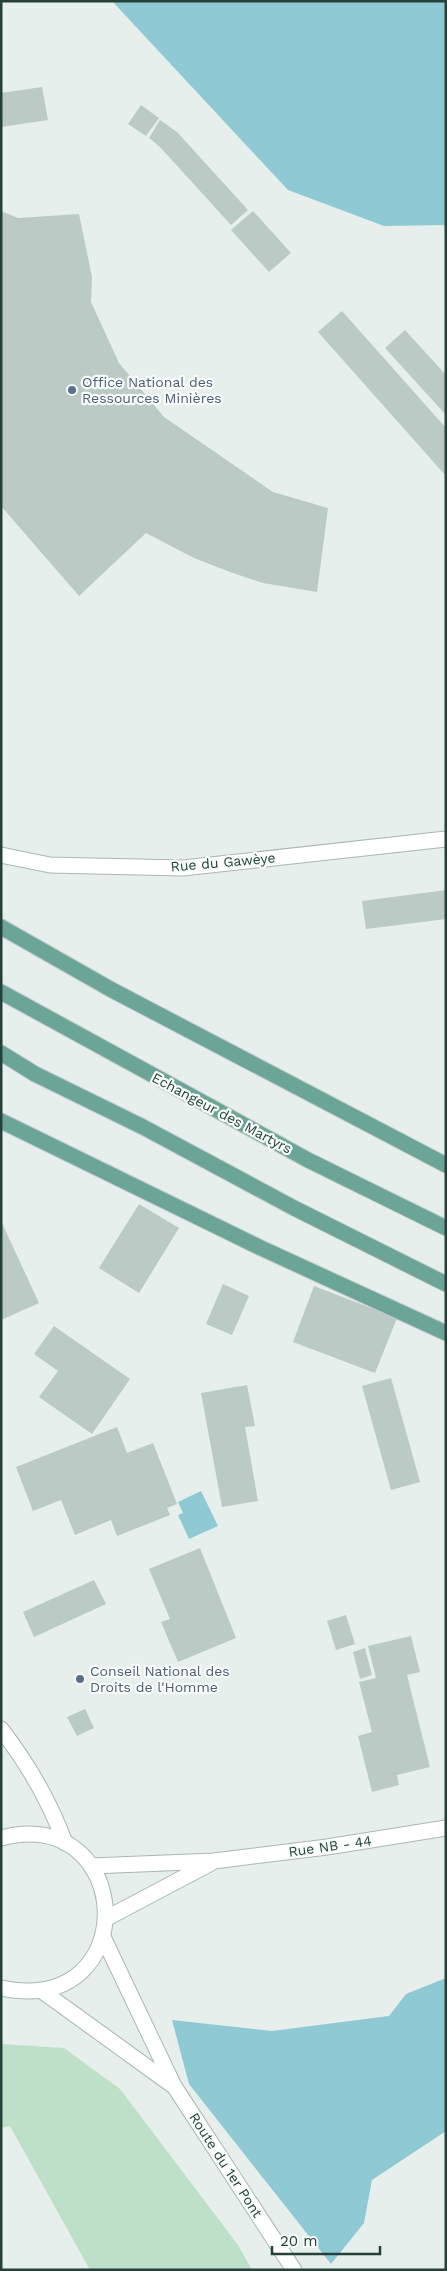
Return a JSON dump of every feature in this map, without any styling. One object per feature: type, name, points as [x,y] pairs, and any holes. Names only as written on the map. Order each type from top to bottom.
[{"type":"main road","points":[[1,927],[112,990],[446,1164]]},
{"type":"main road","name":"Echangeur des Martyrs","points":[[1,992],[308,1160],[446,1228]]},
{"type":"main road","points":[[1,1053],[35,1074],[143,1127],[294,1208],[446,1284]]},
{"type":"main road","points":[[1,1121],[261,1248],[446,1333]]},
{"type":"street","name":"Rue du Gawèye","points":[[1,855],[50,865],[183,868],[446,838]]},
{"type":"street","points":[[1,1729],[45,1798],[65,1843]]},
{"type":"street","name":"Rue NB - 44","points":[[92,1866],[214,1861],[337,1846],[446,1828]]},
{"type":"street","points":[[1,1838],[20,1834],[43,1835],[65,1843],[79,1852],[92,1866],[100,1881],[105,1897],[107,1918],[103,1937],[94,1956],[80,1972],[63,1984],[42,1991],[21,1992],[1,1988]]},
{"type":"street","name":"Rue NB - 44","points":[[107,1918],[214,1861]]},
{"type":"street","name":"Route du 1er Pont","points":[[103,1937],[174,2086],[294,2270]]},
{"type":"street","name":"Route du 1er Pont","points":[[42,1991],[174,2086]]},
{"type":"green space","points":[[1,2044],[64,2048],[120,2089],[238,2245],[252,2270],[90,2270],[10,2126],[1,2128]]},
{"type":"water","points":[[112,1],[446,1],[446,225],[384,226],[288,190]]},
{"type":"water","points":[[201,1491],[218,1526],[189,1539],[178,1515],[183,1513],[178,1502]]},
{"type":"water","points":[[446,1978],[446,2131],[372,2180],[364,2223],[331,2264],[189,2084],[172,2020],[272,2031],[389,2016],[406,1994]]},
{"type":"building","points":[[42,87],[48,120],[1,127],[1,93]]},
{"type":"building","points":[[141,105],[159,118],[146,136],[128,124]]},
{"type":"building","points":[[160,120],[177,132],[248,210],[231,225],[160,147],[149,138]]},
{"type":"building","name":"Office National des Ressources Minières","points":[[1,211],[18,218],[79,214],[92,277],[91,302],[119,363],[164,417],[273,492],[328,508],[317,592],[263,583],[230,572],[194,558],[146,533],[79,596],[1,506]]},
{"type":"building","points":[[253,211],[291,253],[269,272],[231,230]]},
{"type":"building","points":[[342,311],[446,428],[446,476],[318,332]]},
{"type":"building","points":[[405,330],[446,375],[446,415],[385,348]]},
{"type":"building","points":[[446,890],[446,919],[366,929],[362,901]]},
{"type":"building","points":[[139,1204],[179,1228],[139,1293],[99,1268]]},
{"type":"building","points":[[1,1221],[39,1303],[1,1320]]},
{"type":"building","points":[[223,1284],[249,1296],[232,1335],[206,1324]]},
{"type":"building","points":[[314,1286],[397,1318],[375,1373],[293,1342]]},
{"type":"building","points":[[54,1326],[130,1379],[92,1434],[39,1397],[58,1371],[34,1354]]},
{"type":"building","points":[[391,1378],[420,1482],[391,1490],[362,1386]]},
{"type":"building","points":[[247,1385],[255,1426],[245,1427],[258,1501],[222,1507],[201,1393]]},
{"type":"building","points":[[117,1427],[127,1453],[153,1443],[177,1504],[167,1508],[170,1515],[117,1536],[111,1520],[75,1535],[61,1500],[33,1511],[16,1467]]},
{"type":"building","points":[[200,1548],[236,1638],[178,1662],[161,1622],[170,1619],[149,1569]]},
{"type":"building","points":[[94,1580],[106,1604],[34,1637],[23,1612]]},
{"type":"building","points":[[346,1615],[355,1644],[336,1650],[327,1621]]},
{"type":"building","points":[[411,1636],[420,1672],[407,1675],[430,1767],[397,1775],[399,1785],[372,1792],[358,1736],[372,1732],[359,1682],[376,1678],[368,1646]]},
{"type":"building","points":[[365,1648],[372,1675],[360,1679],[353,1652]]},
{"type":"building","points":[[85,1709],[94,1728],[77,1736],[67,1717]]},
{"type":"place","name":"Office National des Ressources Minières","points":[[72,390]]},
{"type":"place","name":"Conseil National des Droits de l'Homme","points":[[80,1679]]}]
